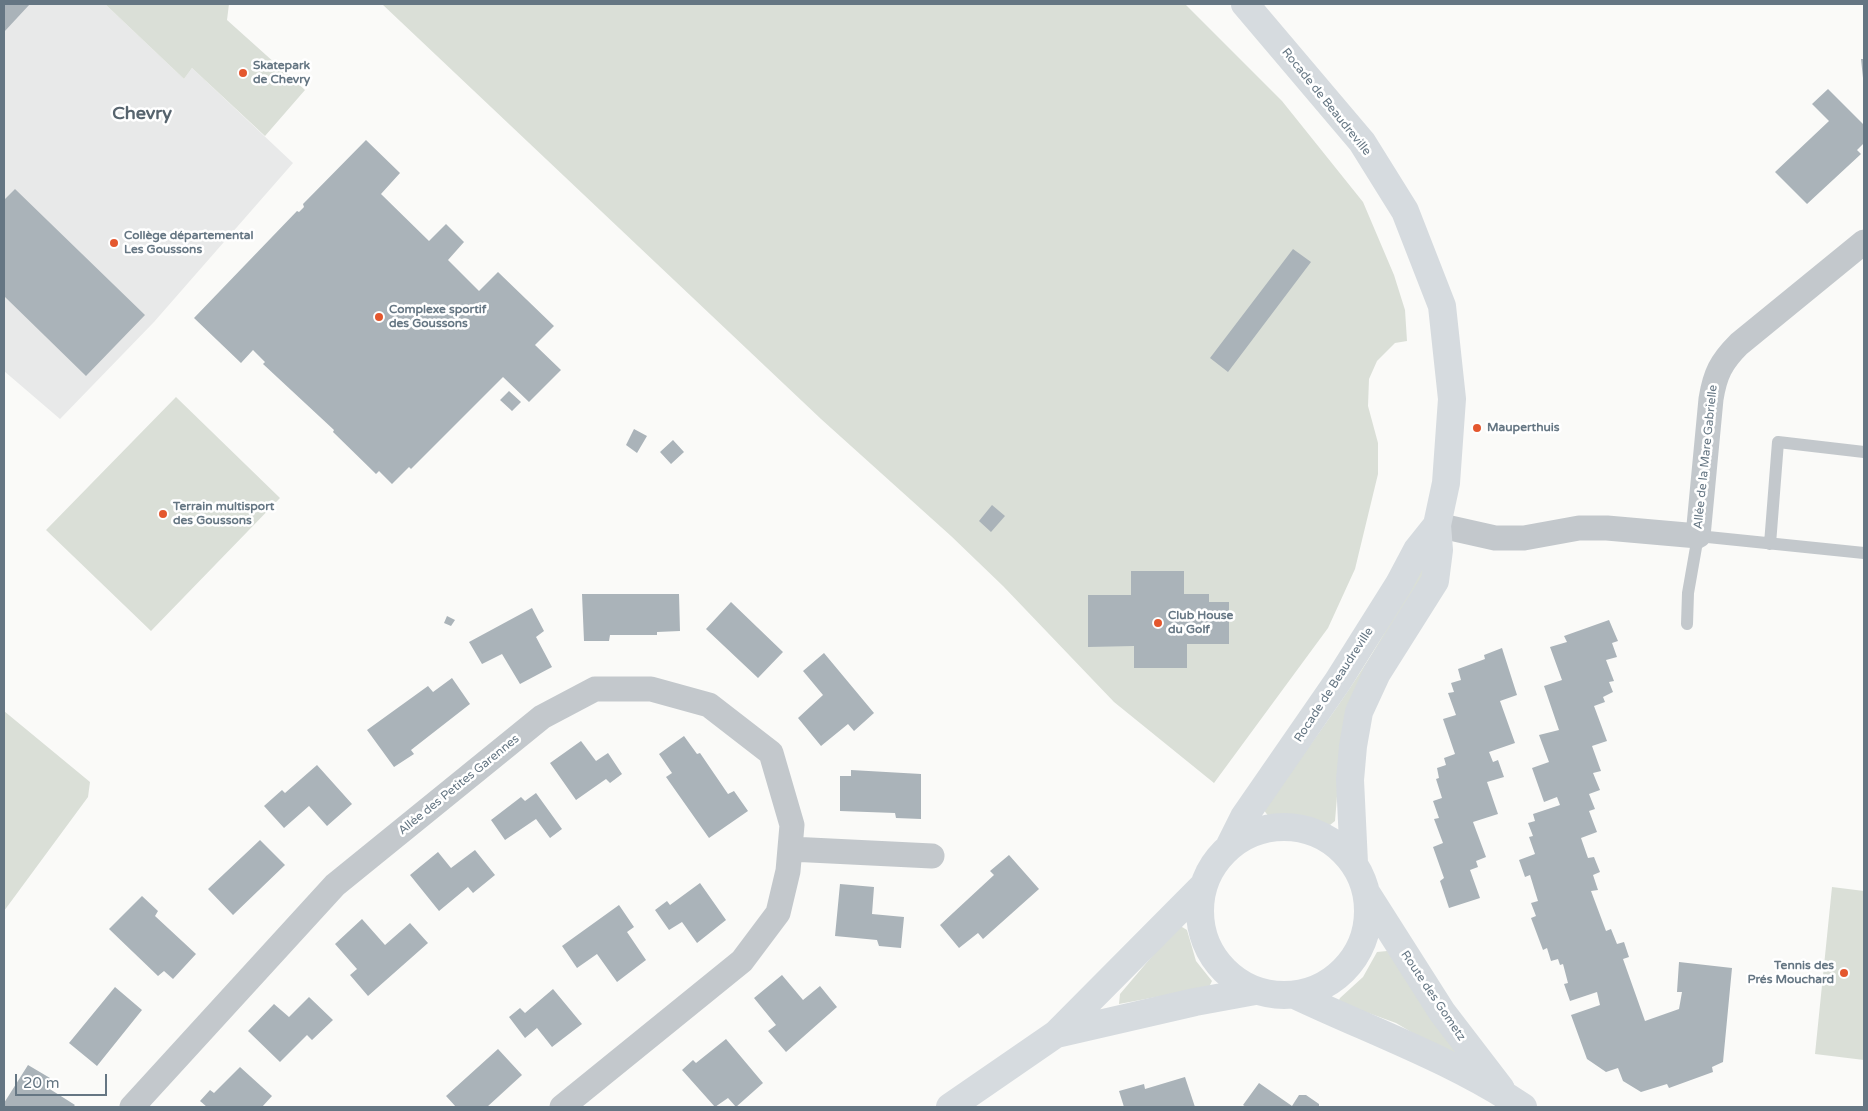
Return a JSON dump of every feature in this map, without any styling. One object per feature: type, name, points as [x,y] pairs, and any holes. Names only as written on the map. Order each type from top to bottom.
[{"type":"street","name":"Rocade de Beaudreville","points":[[1245,4],[1362,142],[1405,211],[1442,306],[1452,399],[1446,482],[1437,525],[1439,550],[1435,581],[1377,673],[1359,712],[1350,780],[1354,863]]},
{"type":"street","name":"Allée de la Mare Gabrielle","points":[[1437,525],[1494,538],[1524,538],[1579,528],[1607,528],[1698,536],[1711,399],[1715,378],[1726,358],[1739,344],[1864,242]]},
{"type":"street","name":"Rocade de Beaudreville","points":[[1230,845],[1244,818],[1338,680],[1399,584],[1417,550],[1437,525]]},
{"type":"street","name":"Allée des Petites Garennes","points":[[132,1107],[335,885],[542,717],[595,689],[651,689],[709,705],[771,753],[792,825],[788,871],[778,913],[742,961],[562,1107]]},
{"type":"street","points":[[1281,826],[1309,830],[1334,843],[1354,863],[1367,894],[1369,917],[1364,940],[1353,960],[1337,977],[1317,989],[1295,995],[1274,995],[1255,991],[1232,979],[1215,961],[1203,938],[1198,913],[1202,887],[1212,864],[1230,845],[1254,832],[1281,826]]},
{"type":"street","points":[[790,849],[932,856]]},
{"type":"street","points":[[950,1107],[1056,1034],[1202,887]]},
{"type":"street","name":"Route des Gometz","points":[[1367,894],[1442,1012],[1514,1101]]},
{"type":"street","points":[[1056,1034],[1195,1002],[1255,991]]},
{"type":"street","name":"Route des Gometz","points":[[1295,995],[1390,1036],[1514,1101]]},
{"type":"lane","points":[[1770,544],[1778,442],[1864,452]]},
{"type":"lane","points":[[1686,624],[1688,593],[1698,536],[1864,553]]},
{"type":"shaded area","name":"Collège départemental Les Goussons","points":[[4,4],[105,4],[184,79],[192,68],[293,163],[154,322],[60,419],[4,371]]},
{"type":"shaded area","name":"Skatepark de Chevry","points":[[105,4],[229,4],[227,20],[305,90],[265,136],[192,68],[184,79]]},
{"type":"shaded area","points":[[382,4],[1185,4],[1282,101],[1363,202],[1394,275],[1405,310],[1407,341],[1395,343],[1377,361],[1369,379],[1368,406],[1378,443],[1378,474],[1355,569],[1328,628],[1214,783],[1114,702],[1003,586],[951,536],[821,419]]},
{"type":"shaded area","name":"Terrain multisport des Goussons","points":[[176,397],[280,498],[151,631],[46,530]]},
{"type":"shaded area","points":[[1424,555],[1426,577],[1342,736],[1335,821],[1330,825],[1297,816],[1269,817],[1263,809],[1330,718],[1371,655],[1390,623]]},
{"type":"shaded area","points":[[4,711],[90,782],[88,797],[4,911]]},
{"type":"shaded area","name":"Tennis des Prés Mouchard","points":[[1832,887],[1864,891],[1864,1060],[1815,1054]]},
{"type":"shaded area","points":[[1177,927],[1187,930],[1196,961],[1212,981],[1209,987],[1119,1004],[1120,994]]},
{"type":"shaded area","points":[[1387,951],[1462,1054],[1458,1060],[1396,1023],[1338,1002],[1363,977],[1377,952]]},
{"type":"building","points":[[4,4],[30,4],[4,32]]},
{"type":"building","points":[[1861,59],[1864,59],[1864,78],[1863,78]]},
{"type":"building","points":[[1828,89],[1864,125],[1864,143],[1857,150],[1861,154],[1807,204],[1775,172],[1829,121],[1812,104]]},
{"type":"building","name":"Complexe sportif des Goussons","points":[[366,140],[400,173],[381,194],[429,241],[446,224],[464,242],[448,260],[479,291],[498,272],[554,326],[535,345],[561,370],[529,402],[503,377],[411,469],[409,467],[392,484],[379,471],[376,474],[333,432],[334,430],[263,364],[265,362],[253,350],[241,363],[194,318],[297,211],[299,212],[304,207],[303,204]]},
{"type":"building","points":[[15,189],[145,315],[86,376],[4,296],[4,200]]},
{"type":"building","points":[[1293,249],[1311,262],[1228,372],[1210,358]]},
{"type":"building","points":[[509,391],[521,402],[512,411],[500,400]]},
{"type":"building","points":[[634,429],[647,436],[637,453],[626,445]]},
{"type":"building","points":[[673,440],[684,452],[671,464],[660,452]]},
{"type":"building","points":[[992,505],[1005,516],[991,532],[979,521]]},
{"type":"building","name":"Club House du Golf","points":[[1131,571],[1184,571],[1184,594],[1209,594],[1209,602],[1229,602],[1229,644],[1187,644],[1187,668],[1134,668],[1134,646],[1088,647],[1088,595],[1131,595]]},
{"type":"building","points":[[582,594],[679,594],[680,631],[657,632],[657,635],[610,635],[609,641],[584,641]]},
{"type":"building","points":[[731,602],[783,652],[758,678],[706,629]]},
{"type":"building","points":[[532,608],[544,631],[536,637],[552,667],[520,684],[502,654],[482,664],[469,642]]},
{"type":"building","points":[[447,616],[455,620],[451,626],[444,623]]},
{"type":"building","points":[[1609,620],[1618,641],[1612,643],[1617,657],[1606,660],[1614,681],[1609,682],[1613,692],[1603,697],[1605,702],[1594,706],[1607,741],[1592,746],[1601,771],[1593,773],[1600,790],[1589,794],[1595,809],[1589,811],[1597,832],[1581,838],[1588,858],[1594,857],[1600,872],[1593,875],[1598,890],[1591,891],[1606,931],[1611,929],[1617,944],[1624,942],[1629,957],[1623,959],[1645,1021],[1679,1009],[1682,992],[1677,992],[1679,962],[1732,968],[1723,1062],[1712,1067],[1713,1072],[1669,1088],[1667,1084],[1641,1092],[1623,1081],[1618,1068],[1606,1072],[1587,1059],[1571,1015],[1600,1005],[1597,992],[1570,1001],[1564,984],[1568,983],[1563,964],[1560,965],[1558,959],[1551,961],[1547,948],[1543,950],[1531,918],[1536,916],[1531,903],[1538,901],[1530,875],[1525,877],[1519,860],[1535,854],[1529,837],[1533,836],[1528,823],[1535,821],[1533,814],[1560,805],[1557,797],[1544,802],[1532,768],[1549,762],[1539,735],[1559,730],[1544,686],[1562,680],[1550,647],[1567,642],[1564,636]]},
{"type":"building","points":[[1502,648],[1517,695],[1500,701],[1515,743],[1489,752],[1493,762],[1498,760],[1504,777],[1487,782],[1498,814],[1473,822],[1486,857],[1476,861],[1478,867],[1470,870],[1480,898],[1449,908],[1440,881],[1444,878],[1433,847],[1443,843],[1434,819],[1439,818],[1433,801],[1442,798],[1436,779],[1439,778],[1437,768],[1446,765],[1444,758],[1455,754],[1443,719],[1456,715],[1448,693],[1454,692],[1451,683],[1461,680],[1458,669],[1485,659],[1484,655]]},
{"type":"building","points":[[824,653],[874,713],[854,731],[848,724],[821,746],[798,718],[823,695],[803,671]]},
{"type":"building","points":[[452,678],[470,704],[411,750],[414,754],[394,767],[367,730],[428,686],[433,692]]},
{"type":"building","points":[[684,736],[697,754],[700,753],[728,794],[734,791],[748,811],[709,838],[666,777],[672,773],[659,754]]},
{"type":"building","points":[[581,741],[596,761],[608,753],[622,774],[610,783],[606,779],[576,800],[550,763]]},
{"type":"building","points":[[317,765],[352,804],[327,826],[309,806],[284,828],[264,806],[282,790],[285,793]]},
{"type":"building","points":[[851,770],[921,774],[921,819],[896,818],[895,813],[840,811],[840,776],[851,776]]},
{"type":"building","points":[[536,793],[562,829],[550,838],[536,819],[505,840],[491,820],[521,797],[525,801]]},
{"type":"building","points":[[260,840],[285,865],[233,915],[208,889]]},
{"type":"building","points":[[475,850],[495,875],[473,893],[468,887],[439,911],[410,875],[438,852],[451,868]]},
{"type":"building","points":[[1009,855],[1039,889],[983,939],[978,933],[959,948],[940,925],[994,875],[990,871]]},
{"type":"building","points":[[700,883],[726,920],[697,943],[682,922],[669,930],[655,910],[667,901],[670,905]]},
{"type":"building","points":[[840,884],[874,887],[872,914],[904,917],[901,948],[879,946],[877,940],[835,936]]},
{"type":"building","points":[[142,896],[158,911],[155,916],[196,954],[173,979],[164,971],[158,976],[109,929]]},
{"type":"building","points":[[619,905],[634,927],[627,932],[646,960],[617,982],[597,954],[577,968],[562,946]]},
{"type":"building","points":[[362,919],[385,945],[410,923],[428,943],[368,996],[350,975],[357,969],[335,944]]},
{"type":"building","points":[[782,975],[803,1000],[820,986],[837,1007],[786,1052],[768,1031],[776,1025],[754,998]]},
{"type":"building","points":[[115,987],[142,1010],[97,1066],[69,1043]]},
{"type":"building","points":[[553,989],[582,1024],[552,1047],[537,1028],[525,1038],[509,1017],[520,1008],[525,1013]]},
{"type":"building","points":[[309,997],[333,1020],[312,1040],[307,1035],[280,1062],[248,1031],[274,1004],[289,1017]]},
{"type":"building","points":[[726,1039],[763,1083],[736,1107],[728,1098],[715,1107],[682,1070],[693,1060],[696,1063]]},
{"type":"building","points":[[498,1049],[522,1075],[487,1107],[456,1107],[446,1096]]},
{"type":"building","points":[[28,1065],[50,1078],[45,1086],[75,1105],[73,1107],[4,1107],[4,1103]]},
{"type":"building","points":[[240,1067],[272,1096],[262,1107],[207,1107],[200,1101],[210,1090],[214,1093]]},
{"type":"building","points":[[1185,1077],[1195,1107],[1124,1107],[1119,1091],[1144,1084],[1145,1089]]},
{"type":"building","points":[[1259,1083],[1292,1106],[1299,1095],[1306,1095],[1319,1104],[1319,1107],[1246,1107],[1243,1105]]},
{"type":"place","name":"Skatepark de Chevry","points":[[243,73]]},
{"type":"place","name":"Collège départemental Les Goussons","points":[[114,243]]},
{"type":"place","name":"Complexe sportif des Goussons","points":[[379,317]]},
{"type":"place","name":"Mauperthuis","points":[[1477,428]]},
{"type":"place","name":"Terrain multisport des Goussons","points":[[163,514]]},
{"type":"place","name":"Club House du Golf","points":[[1158,623]]},
{"type":"place","name":"Tennis des Prés Mouchard","points":[[1844,973]]},
{"type":"district","name":"Chevry","points":[[142,114]]}]
